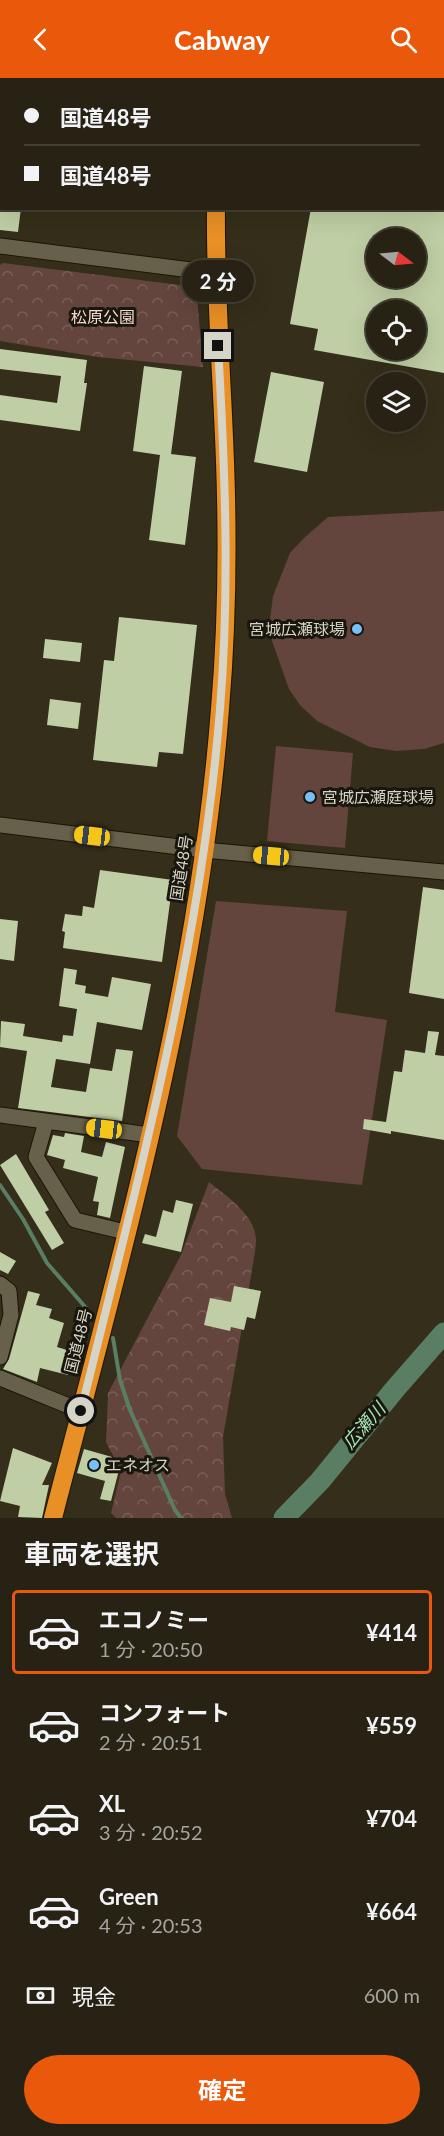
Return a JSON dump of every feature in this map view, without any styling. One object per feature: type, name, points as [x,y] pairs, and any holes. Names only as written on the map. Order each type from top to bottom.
[{"type":"highway","name":"国道48号","points":[[53,1518],[150,1135],[182,986],[204,850],[220,711],[227,580],[225,459],[215,273],[216,210]]},
{"type":"street","points":[[0,246],[215,273]]},
{"type":"street","points":[[0,825],[204,850],[444,872]]},
{"type":"street","points":[[0,1116],[150,1135]]},
{"type":"street","points":[[46,1122],[36,1157],[75,1220],[125,1232]]},
{"type":"street","points":[[0,1284],[9,1291],[11,1315],[0,1357]]},
{"type":"street","points":[[0,1378],[81,1411]]},
{"type":"green space","name":"松原公園","points":[[3,263],[188,286],[197,297],[203,367],[98,357],[0,341],[0,265]]},
{"type":"green space","name":"宮城広瀬球場","points":[[444,511],[444,743],[424,749],[396,751],[370,747],[317,721],[300,705],[289,689],[271,638],[270,620],[273,596],[290,553],[328,517]]},
{"type":"green space","name":"宮城広瀬庭球場","points":[[276,746],[353,753],[345,848],[267,841]]},
{"type":"green space","points":[[216,901],[347,911],[335,1012],[387,1020],[362,1185],[202,1169],[177,1136]]},
{"type":"green space","points":[[209,1182],[232,1200],[245,1214],[251,1222],[256,1240],[223,1437],[225,1494],[232,1518],[116,1518],[111,1513],[121,1471],[106,1442],[108,1393],[181,1255]]},
{"type":"building","points":[[0,210],[21,210],[18,232],[0,230]]},
{"type":"building","points":[[311,210],[444,210],[444,373],[371,360],[426,360],[426,300],[366,300],[366,359],[314,350],[318,329],[290,324]]},
{"type":"building","points":[[0,349],[87,360],[84,383],[87,383],[80,431],[0,420],[0,395],[57,403],[61,376],[0,369]]},
{"type":"building","points":[[144,366],[182,371],[171,454],[196,457],[185,545],[149,540],[160,455],[133,451]]},
{"type":"building","points":[[271,372],[324,382],[307,472],[254,462]]},
{"type":"building","points":[[119,617],[197,625],[183,754],[159,752],[157,767],[93,760],[104,660],[114,661]]},
{"type":"building","points":[[45,639],[82,643],[80,662],[43,658]]},
{"type":"building","points":[[50,699],[81,703],[78,729],[47,725]]},
{"type":"building","points":[[100,870],[173,880],[162,962],[63,948],[65,932],[62,931],[65,914],[82,916],[83,906],[94,908]]},
{"type":"building","points":[[423,887],[444,890],[444,999],[409,993]]},
{"type":"building","points":[[0,919],[18,921],[14,961],[0,959]]},
{"type":"building","points":[[64,968],[77,970],[75,984],[86,986],[85,993],[108,997],[112,977],[151,984],[142,1030],[97,1022],[90,1064],[56,1059],[51,1087],[86,1092],[90,1068],[112,1071],[116,1049],[133,1051],[122,1121],[18,1108],[27,1051],[0,1047],[1,1021],[25,1024],[23,1036],[62,1042],[63,1035],[73,1036],[77,1009],[59,1006]]},
{"type":"building","points":[[428,1031],[439,1032],[435,1055],[444,1056],[444,1140],[363,1129],[364,1119],[386,1122],[394,1071],[402,1072],[405,1050],[425,1053]]},
{"type":"building","points":[[65,1133],[84,1136],[81,1152],[102,1157],[106,1142],[125,1147],[110,1218],[97,1215],[99,1202],[93,1201],[98,1177],[63,1168],[65,1160],[47,1155],[53,1135],[64,1137]]},
{"type":"building","points":[[16,1154],[49,1210],[45,1212],[64,1243],[52,1250],[0,1165]]},
{"type":"building","points":[[176,1200],[193,1204],[181,1252],[142,1243],[145,1234],[156,1237],[163,1210],[173,1213]]},
{"type":"building","points":[[0,1252],[16,1261],[8,1274],[0,1270]]},
{"type":"building","points":[[234,1286],[261,1291],[255,1319],[247,1317],[244,1330],[231,1327],[230,1331],[204,1325],[210,1298],[231,1302]]},
{"type":"building","points":[[28,1291],[40,1294],[36,1305],[52,1309],[49,1318],[64,1323],[57,1347],[74,1352],[68,1375],[40,1368],[37,1382],[3,1369],[9,1359]]},
{"type":"building","points":[[13,1448],[52,1463],[42,1485],[49,1485],[42,1518],[18,1517],[20,1506],[0,1501]]},
{"type":"building","points":[[84,1449],[112,1457],[109,1467],[119,1470],[111,1501],[100,1499],[105,1481],[77,1473]]},
{"type":"waterway","points":[[0,1185],[23,1219],[47,1263],[87,1309]]},
{"type":"waterway","name":"広瀬川","points":[[284,1518],[320,1481],[444,1333]]},
{"type":"waterway","points":[[113,1338],[120,1380],[130,1410],[175,1510],[181,1518]]},
{"type":"place","name":"宮城広瀬球場","points":[[357,629]]},
{"type":"place","name":"宮城広瀬庭球場","points":[[310,797]]},
{"type":"place","name":"エネオス","points":[[94,1465]]},
{"type":"route","points":[[81,1411],[150,1135],[182,986],[204,850],[220,711],[227,580],[225,459],[218,346]]}]
